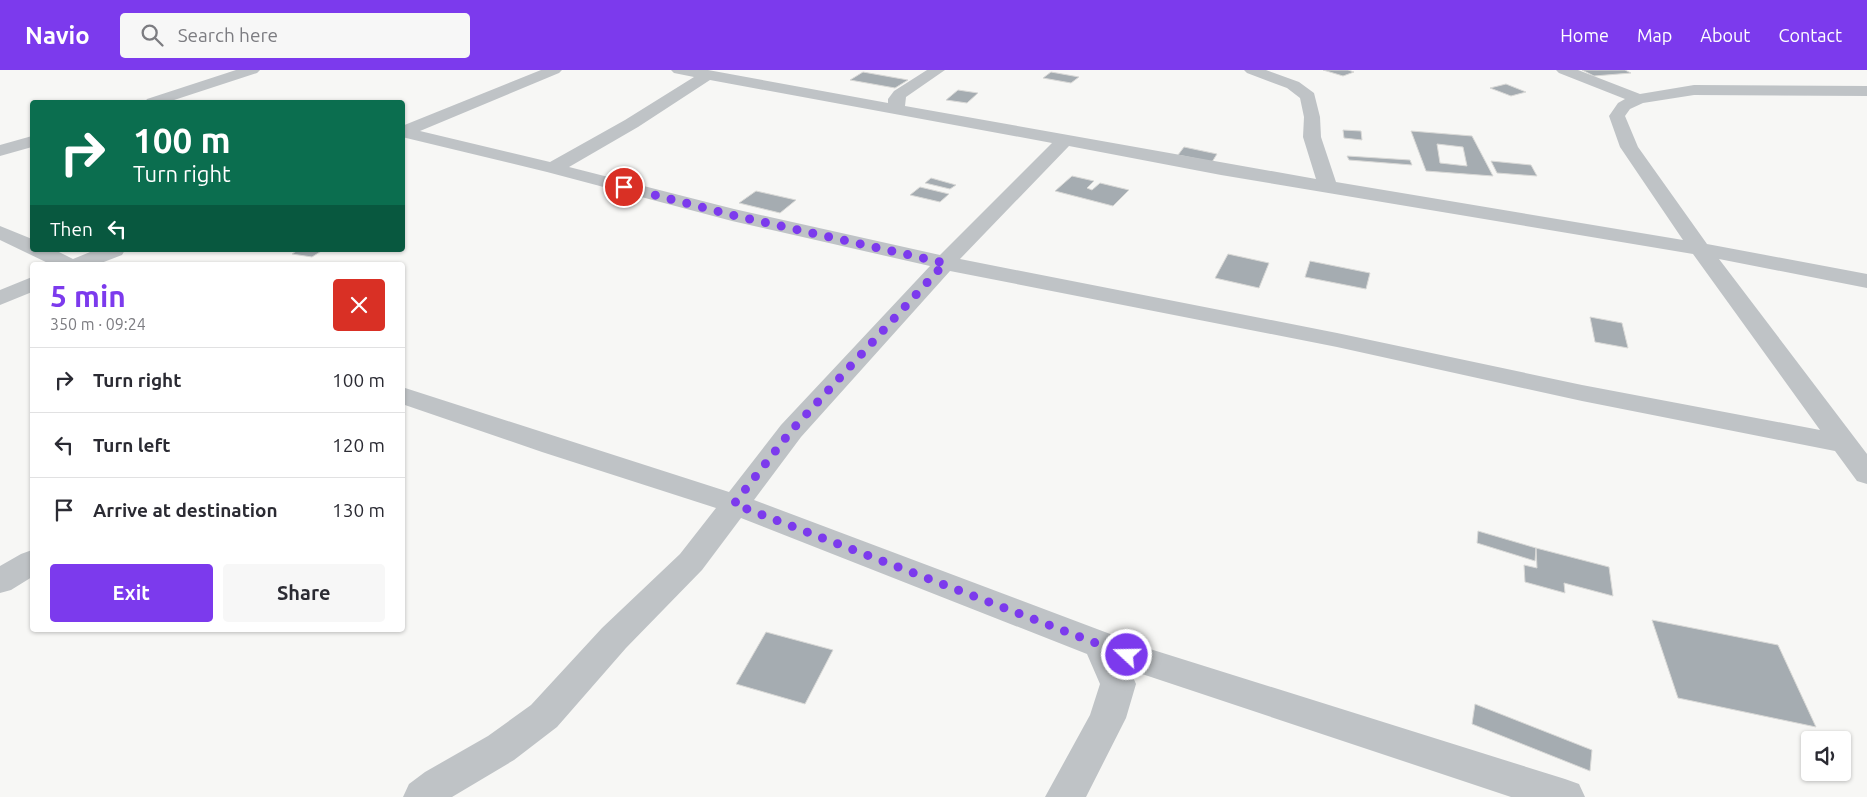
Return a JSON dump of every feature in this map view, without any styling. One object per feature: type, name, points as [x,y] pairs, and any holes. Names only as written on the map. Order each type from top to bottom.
[{"type":"street","points":[[159,100],[252,70]]},
{"type":"street","points":[[405,131],[554,70]]},
{"type":"street","points":[[679,70],[1064,140],[1700,250],[1867,281]]},
{"type":"street","points":[[897,109],[896,99],[900,94],[937,70]]},
{"type":"street","points":[[1252,70],[1293,85],[1308,96],[1312,117],[1312,137],[1328,186]]},
{"type":"street","points":[[1564,70],[1638,99]]},
{"type":"street","points":[[552,168],[607,139],[661,107],[708,75]]},
{"type":"street","points":[[1867,91],[1694,90],[1638,99],[1624,106],[1617,116],[1629,147],[1700,250],[1867,474]]},
{"type":"street","points":[[405,132],[552,168],[732,215],[945,263],[1328,339],[1582,393],[1846,444]]},
{"type":"street","points":[[423,797],[439,784],[501,748],[544,716],[614,638],[691,562],[791,431],[945,263],[1064,140]]},
{"type":"street","points":[[0,151],[30,141]]},
{"type":"street","points":[[0,232],[30,246]]},
{"type":"street","points":[[42,252],[63,262]]},
{"type":"street","points":[[84,262],[109,252]]},
{"type":"street","points":[[0,298],[30,285]]},
{"type":"street","points":[[405,396],[552,446],[734,504],[1141,660],[1565,797]]},
{"type":"street","points":[[0,582],[30,563]]},
{"type":"street","points":[[1065,797],[1107,718],[1118,684],[1101,645]]},
{"type":"building","points":[[1323,70],[1348,70],[1354,72],[1343,76]]},
{"type":"building","points":[[1582,70],[1625,70],[1631,73],[1594,76]]},
{"type":"building","points":[[863,72],[908,80],[895,88],[850,80]]},
{"type":"building","points":[[1051,72],[1079,77],[1071,83],[1043,78]]},
{"type":"building","points":[[1506,84],[1526,92],[1511,96],[1490,88]]},
{"type":"building","points":[[958,90],[978,93],[967,103],[946,100]]},
{"type":"building","points":[[1343,130],[1361,131],[1362,140],[1344,138]]},
{"type":"building","points":[[1411,131],[1472,136],[1493,176],[1426,171]],"holes":[[[1437,144],[1463,147],[1467,166],[1440,163]]]},
{"type":"building","points":[[1184,147],[1217,154],[1212,162],[1178,155]]},
{"type":"building","points":[[1347,156],[1410,160],[1412,165],[1349,160]]},
{"type":"building","points":[[1491,161],[1531,165],[1537,176],[1497,173]]},
{"type":"building","points":[[1072,176],[1094,181],[1087,188],[1092,190],[1100,183],[1129,190],[1113,206],[1055,191]]},
{"type":"building","points":[[931,178],[956,185],[950,189],[925,183]]},
{"type":"building","points":[[920,187],[949,194],[940,202],[910,195]]},
{"type":"building","points":[[756,191],[796,200],[780,213],[739,203]]},
{"type":"building","points":[[295,252],[320,252],[312,257],[292,254]]},
{"type":"building","points":[[1228,254],[1269,263],[1259,288],[1215,278]]},
{"type":"building","points":[[1310,261],[1370,273],[1366,289],[1305,277]]},
{"type":"building","points":[[1590,317],[1622,323],[1628,348],[1595,342]]},
{"type":"building","points":[[1478,531],[1536,548],[1535,561],[1477,543]]},
{"type":"building","points":[[1536,548],[1609,567],[1613,596],[1564,583],[1565,593],[1525,582],[1524,565],[1537,568]]},
{"type":"building","points":[[1652,620],[1778,645],[1816,727],[1678,698]]},
{"type":"building","points":[[766,632],[833,650],[805,704],[736,684]]},
{"type":"building","points":[[1475,704],[1592,750],[1590,771],[1472,724]]},
{"type":"route","points":[[624,187],[732,215],[945,263],[791,431],[734,504],[1127,655]]}]
